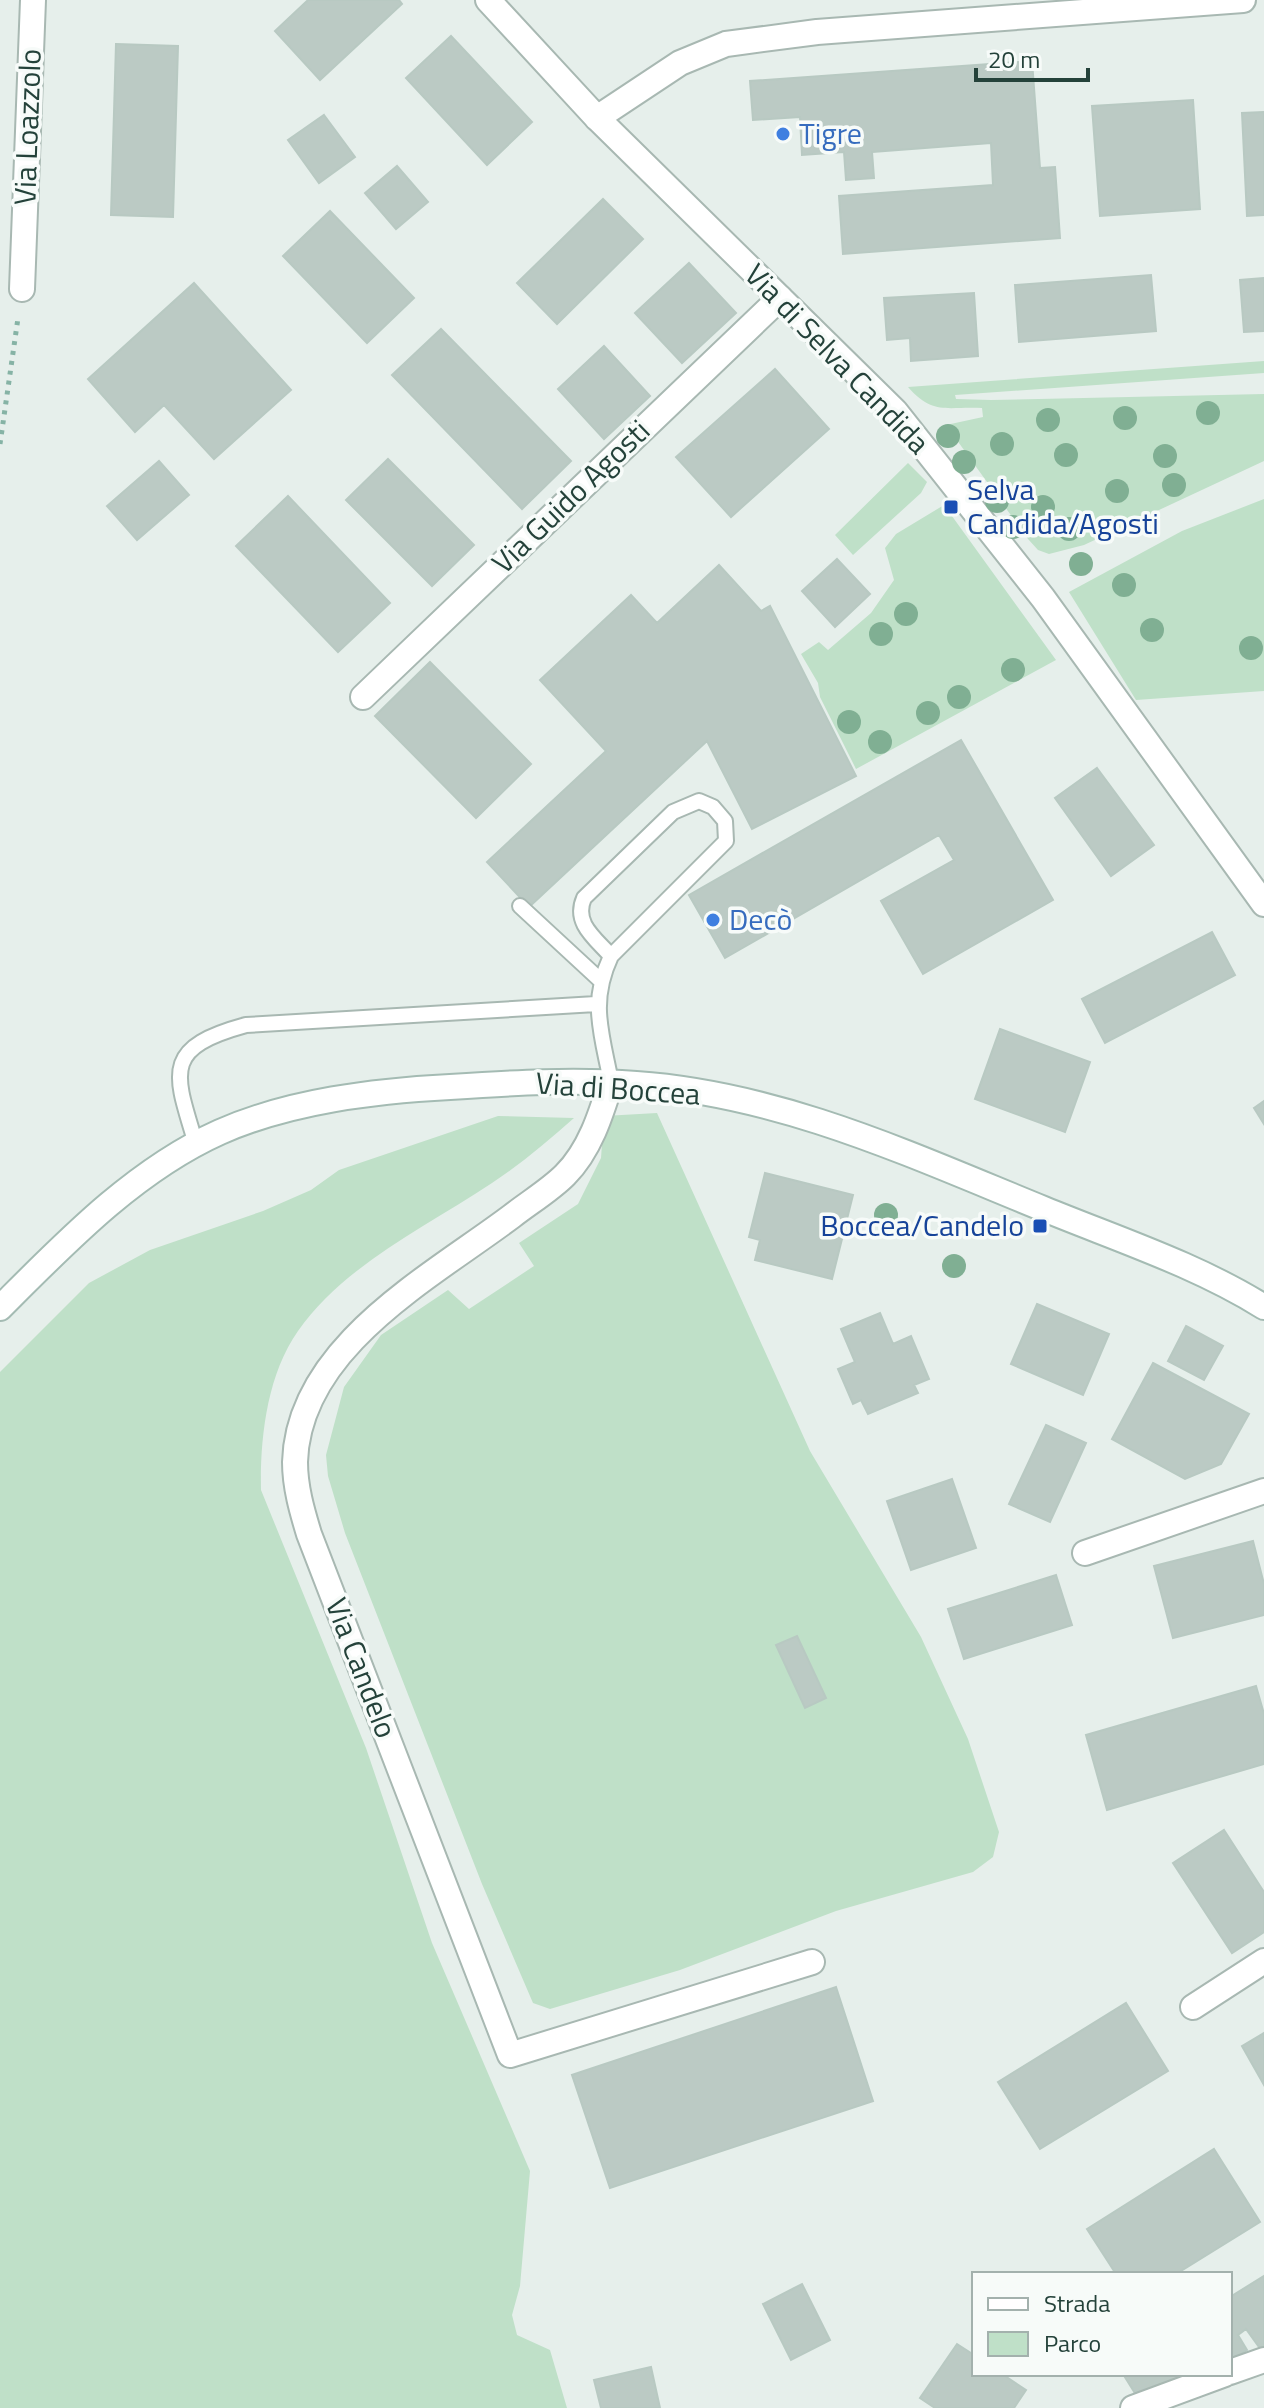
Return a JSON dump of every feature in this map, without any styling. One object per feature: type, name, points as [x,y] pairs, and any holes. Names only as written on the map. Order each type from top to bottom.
[{"type":"street","name":"Via Loazzolo","points":[[22,289],[33,0]]},
{"type":"street","name":"Via di Selva Candida","points":[[488,0],[597,118],[895,411],[1043,598],[1264,904]]},
{"type":"street","points":[[597,118],[680,63],[726,44],[817,32],[1243,0]]},
{"type":"street","name":"Via Guido Agosti","points":[[363,697],[780,298]]},
{"type":"street","name":"Via di Boccea","points":[[0,1308],[123,1193],[196,1144],[241,1123],[376,1094],[537,1082],[611,1082],[725,1097],[856,1132],[1137,1247],[1239,1291],[1264,1307]]},
{"type":"street","name":"Via Candelo","points":[[611,1082],[589,1140],[566,1174],[378,1316],[339,1353],[324,1373],[303,1417],[297,1440],[297,1489],[309,1534],[510,2055],[812,1962]]},
{"type":"street","points":[[1085,1553],[1264,1491]]},
{"type":"street","points":[[1193,2007],[1264,1961]]},
{"type":"street","points":[[1232,2371],[1264,2360]]},
{"type":"street","points":[[1133,2408],[1219,2376]]},
{"type":"lane","points":[[611,956],[581,923],[579,909],[584,898],[673,812],[699,801],[713,807],[725,821],[726,841],[611,956],[600,980],[596,1004],[611,1082]]},
{"type":"lane","points":[[520,906],[600,980]]},
{"type":"lane","points":[[196,1144],[178,1085],[182,1060],[197,1042],[221,1032],[246,1025],[596,1004]]},
{"type":"path","points":[[0,444],[22,289]]},
{"type":"green space","points":[[1264,361],[1264,373],[955,395],[956,399],[991,400],[1264,394],[1264,461],[1084,545],[1049,554],[1038,550],[1028,539],[946,425],[983,417],[982,408],[933,406],[908,387]]},
{"type":"green space","points":[[908,463],[927,482],[921,493],[853,555],[835,535]]},
{"type":"green space","points":[[1264,499],[1264,691],[1136,700],[1069,592],[1182,531]]},
{"type":"green space","points":[[944,505],[1056,660],[856,769],[820,697],[818,683],[801,654],[819,642],[828,650],[871,613],[894,580],[885,548],[896,534]]},
{"type":"green space","points":[[657,1113],[810,1451],[921,1637],[968,1739],[999,1832],[993,1857],[973,1872],[836,1911],[680,1970],[550,2009],[533,2003],[482,1884],[345,1533],[328,1476],[326,1455],[344,1387],[381,1335],[448,1290],[469,1309],[534,1266],[519,1243],[578,1204],[601,1158],[604,1116]]},
{"type":"green space","points":[[498,1116],[574,1118],[503,1176],[362,1267],[317,1307],[287,1348],[272,1387],[264,1428],[261,1490],[366,1748],[432,1943],[530,2171],[520,2286],[512,2315],[517,2335],[550,2350],[567,2408],[0,2408],[0,1372],[89,1283],[150,1250],[263,1211],[311,1190],[339,1170]]},
{"type":"building","points":[[308,0],[399,0],[402,4],[320,80],[275,31]]},
{"type":"building","points":[[451,36],[532,122],[487,165],[406,78]]},
{"type":"building","points":[[116,44],[178,46],[173,217],[111,215]]},
{"type":"building","points":[[1032,61],[1040,168],[1055,167],[1060,238],[843,254],[839,196],[993,185],[991,143],[872,152],[874,178],[846,180],[844,152],[802,155],[800,117],[753,120],[750,81]]},
{"type":"building","points":[[1193,100],[1200,209],[1100,216],[1092,106]]},
{"type":"building","points":[[1264,112],[1264,215],[1247,216],[1242,113]]},
{"type":"building","points":[[324,115],[355,157],[319,183],[288,140]]},
{"type":"building","points":[[397,166],[428,202],[396,229],[365,193]]},
{"type":"building","points":[[603,199],[643,239],[557,324],[517,283]]},
{"type":"building","points":[[330,211],[414,298],[367,343],[283,256]]},
{"type":"building","points":[[689,263],[736,313],[682,363],[635,313]]},
{"type":"building","points":[[1151,275],[1156,331],[1019,342],[1015,285]]},
{"type":"building","points":[[1264,278],[1264,331],[1244,332],[1240,280]]},
{"type":"building","points":[[194,283],[291,390],[214,459],[164,405],[135,432],[88,379]]},
{"type":"building","points":[[974,293],[978,356],[911,361],[910,338],[887,340],[884,298]]},
{"type":"building","points":[[441,329],[571,461],[522,509],[392,375]]},
{"type":"building","points":[[604,346],[650,396],[604,439],[558,389]]},
{"type":"building","points":[[775,369],[829,429],[731,517],[676,457]]},
{"type":"building","points":[[388,459],[474,545],[432,586],[346,500]]},
{"type":"building","points":[[159,461],[189,495],[137,540],[107,506]]},
{"type":"building","points":[[288,496],[390,603],[338,652],[236,546]]},
{"type":"building","points":[[837,559],[870,594],[835,627],[802,591]]},
{"type":"building","points":[[719,565],[761,611],[770,606],[856,776],[752,829],[707,741],[529,907],[487,862],[606,751],[540,680],[631,595],[657,623]]},
{"type":"building","points":[[430,662],[531,764],[476,818],[375,716]]},
{"type":"building","points":[[961,740],[1053,900],[923,974],[881,901],[954,860],[939,835],[725,958],[689,895]]},
{"type":"building","points":[[1097,768],[1154,845],[1111,876],[1055,798]]},
{"type":"building","points":[[1212,932],[1235,975],[1105,1043],[1082,999]]},
{"type":"building","points":[[1000,1029],[1090,1062],[1065,1132],[975,1099]]},
{"type":"building","points":[[1264,1101],[1264,1124],[1254,1108]]},
{"type":"building","points":[[765,1173],[853,1195],[832,1279],[755,1260],[760,1240],[749,1237]]},
{"type":"building","points":[[1037,1304],[1109,1334],[1083,1395],[1011,1364]]},
{"type":"building","points":[[880,1313],[893,1344],[911,1336],[929,1379],[914,1385],[918,1393],[868,1414],[861,1400],[853,1404],[838,1369],[855,1362],[841,1329]]},
{"type":"building","points":[[1186,1326],[1223,1346],[1204,1380],[1168,1361]]},
{"type":"building","points":[[1153,1363],[1249,1414],[1221,1464],[1185,1479],[1112,1439]]},
{"type":"building","points":[[1046,1425],[1086,1443],[1050,1522],[1009,1504]]},
{"type":"building","points":[[952,1479],[976,1548],[911,1570],[887,1501]]},
{"type":"building","points":[[1253,1541],[1264,1584],[1264,1615],[1173,1638],[1154,1566]]},
{"type":"building","points":[[1056,1575],[1072,1625],[964,1659],[948,1609]]},
{"type":"building","points":[[797,1636],[826,1698],[805,1708],[776,1645]]},
{"type":"building","points":[[1256,1686],[1264,1714],[1264,1764],[1107,1810],[1086,1735]]},
{"type":"building","points":[[1224,1830],[1264,1892],[1264,1932],[1232,1953],[1173,1863]]},
{"type":"building","points":[[836,1987],[873,2101],[610,2188],[572,2075]]},
{"type":"building","points":[[1126,2003],[1168,2071],[1040,2149],[998,2082]]},
{"type":"building","points":[[1264,2033],[1264,2085],[1242,2046]]},
{"type":"building","points":[[1214,2149],[1260,2222],[1179,2272],[1115,2272],[1087,2229]]},
{"type":"building","points":[[1264,2276],[1264,2354],[1246,2329],[1238,2335],[1247,2350],[1232,2360],[1232,2296]]},
{"type":"building","points":[[802,2284],[830,2340],[791,2360],[763,2304]]},
{"type":"building","points":[[957,2344],[972,2354],[972,2376],[1005,2376],[1026,2390],[1014,2408],[935,2408],[920,2398]]},
{"type":"building","points":[[651,2367],[660,2408],[601,2408],[594,2380]]},
{"type":"building","points":[[1124,2376],[1185,2376],[1141,2403]]},
{"type":"place","name":"Tigre","points":[[783,134]]},
{"type":"place","name":"Selva Candida/Agosti","points":[[951,507]]},
{"type":"place","name":"Decò","points":[[713,920]]},
{"type":"place","name":"Boccea/Candelo","points":[[1040,1226]]}]
